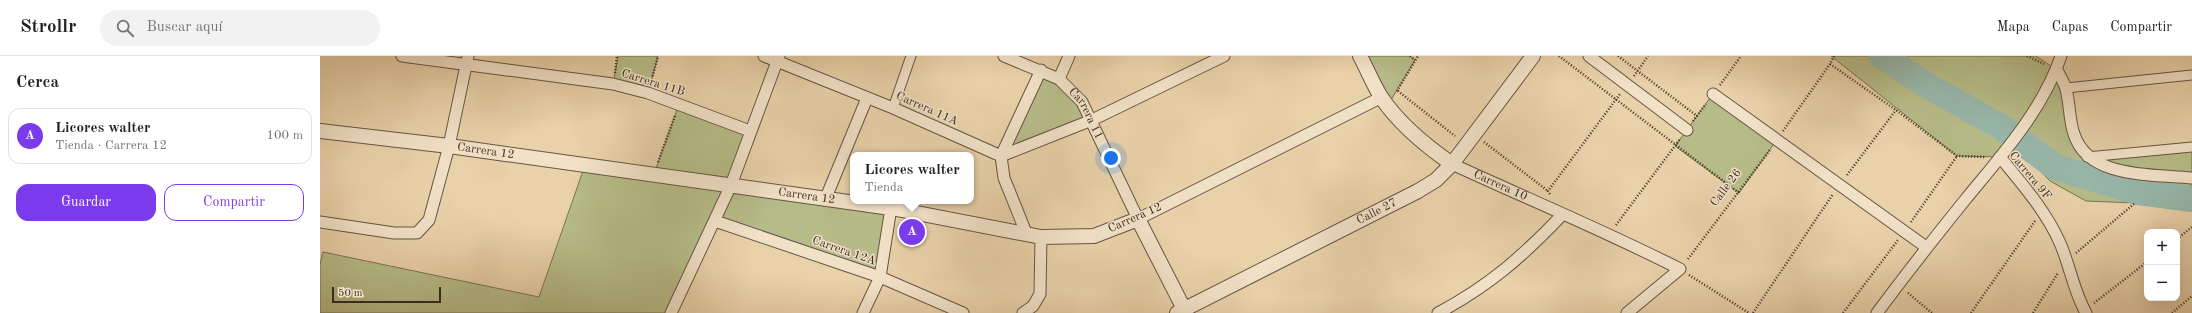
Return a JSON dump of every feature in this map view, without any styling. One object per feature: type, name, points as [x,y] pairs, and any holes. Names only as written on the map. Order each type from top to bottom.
[{"type":"street","name":"Carrera 11B","points":[[402,56],[467,60],[613,84],[648,93],[750,131]]},
{"type":"street","name":"Carrera 11A","points":[[764,56],[778,59],[867,98],[894,108],[1001,156]]},
{"type":"street","points":[[894,108],[911,56]]},
{"type":"street","name":"Carrera 11","points":[[1004,56],[1041,70],[1059,79],[1082,102],[1092,120],[1182,312]]},
{"type":"street","points":[[1059,79],[1069,56]]},
{"type":"street","points":[[1001,156],[1092,120],[1224,56]]},
{"type":"street","name":"Carrera 10","points":[[1360,56],[1385,101],[1402,123],[1431,150],[1452,164],[1562,215],[1610,234],[1680,269]]},
{"type":"street","name":"Calle 27","points":[[1182,312],[1418,191],[1436,180],[1452,164],[1533,56]]},
{"type":"street","points":[[1589,56],[1687,130]]},
{"type":"street","points":[[1877,313],[1926,248],[2001,155],[2028,118],[2057,70],[2062,56]]},
{"type":"street","points":[[671,313],[731,185],[778,59]]},
{"type":"street","points":[[320,222],[394,233],[417,233],[429,220],[448,146],[467,60]]},
{"type":"street","points":[[1027,235],[1004,178],[1001,156],[1041,70]]},
{"type":"street","points":[[2057,70],[2066,88],[2073,134],[2079,147],[2087,157],[2104,167],[2120,171],[2192,178]]},
{"type":"street","points":[[2066,88],[2192,75]]},
{"type":"street","points":[[1713,94],[1926,248]]},
{"type":"street","points":[[825,200],[867,98]]},
{"type":"street","name":"Carrera 12","points":[[858,204],[891,208],[1027,235],[1042,237],[1094,236],[1138,218],[1385,101]]},
{"type":"street","name":"Carrera 12","points":[[320,131],[448,146],[654,174],[850,203]]},
{"type":"street","points":[[2087,157],[2192,147]]},
{"type":"street","name":"Carrera 9F","points":[[2001,155],[2042,211],[2060,242],[2084,312]]},
{"type":"street","points":[[863,313],[880,277],[891,208]]},
{"type":"street","points":[[1438,313],[1463,300],[1504,272],[1533,246],[1562,215]]},
{"type":"street","name":"Carrera 12A","points":[[715,221],[880,277],[963,313]]},
{"type":"street","points":[[1023,313],[1033,306],[1040,294],[1042,237]]},
{"type":"street","points":[[1627,313],[1680,269]]},
{"type":"path","points":[[648,93],[658,56]]},
{"type":"path","points":[[1410,56],[1416,60]]},
{"type":"path","points":[[1385,101],[1398,91],[1418,56]]},
{"type":"path","points":[[1559,56],[1675,146],[1739,193]]},
{"type":"path","points":[[1618,56],[1697,116]]},
{"type":"path","points":[[1548,191],[1648,56]]},
{"type":"path","points":[[1610,234],[1741,56]]},
{"type":"path","points":[[1830,64],[1834,56]]},
{"type":"path","points":[[2027,56],[2057,70]]},
{"type":"path","name":"Carrera 9F","points":[[1830,64],[1896,110],[1957,156],[2001,155]]},
{"type":"path","name":"Calle 26","points":[[1680,269],[1739,193],[1830,64]]},
{"type":"path","points":[[1398,91],[1548,191],[1562,215]]},
{"type":"path","points":[[654,174],[679,104]]},
{"type":"path","points":[[1754,313],[1839,185],[1896,110]]},
{"type":"path","points":[[2033,313],[2067,260],[2135,203]]},
{"type":"path","points":[[1971,313],[2042,211]]},
{"type":"path","points":[[2180,236],[2192,227]]},
{"type":"path","points":[[2084,312],[2144,264]]},
{"type":"path","points":[[1680,269],[1749,313]]},
{"type":"path","points":[[1898,285],[1932,313]]},
{"type":"path","points":[[2172,313],[2192,296]]},
{"type":"green space","points":[[618,56],[658,56],[648,93],[613,84]]},
{"type":"green space","points":[[1360,56],[1410,56],[1415,60],[1388,105]]},
{"type":"green space","points":[[1831,56],[2036,56],[2057,70],[2073,134],[2087,157],[2192,147],[2192,200],[2135,203],[2086,201],[2050,181],[2018,149],[2000,157],[1957,156]]},
{"type":"green space","points":[[1041,70],[1059,79],[1088,118],[1001,156]]},
{"type":"green space","points":[[1713,94],[1776,141],[1739,193],[1675,146]]},
{"type":"green space","points":[[679,104],[750,131],[731,184],[850,202],[850,204],[864,204],[891,208],[880,277],[715,221],[671,313],[320,313],[320,264],[323,252],[539,297],[585,165],[654,174]]},
{"type":"waterway","points":[[1882,56],[1926,85],[2003,128],[2055,167],[2138,192],[2192,199]]},
{"type":"place","name":"Licores walter","points":[[912,232]]}]
